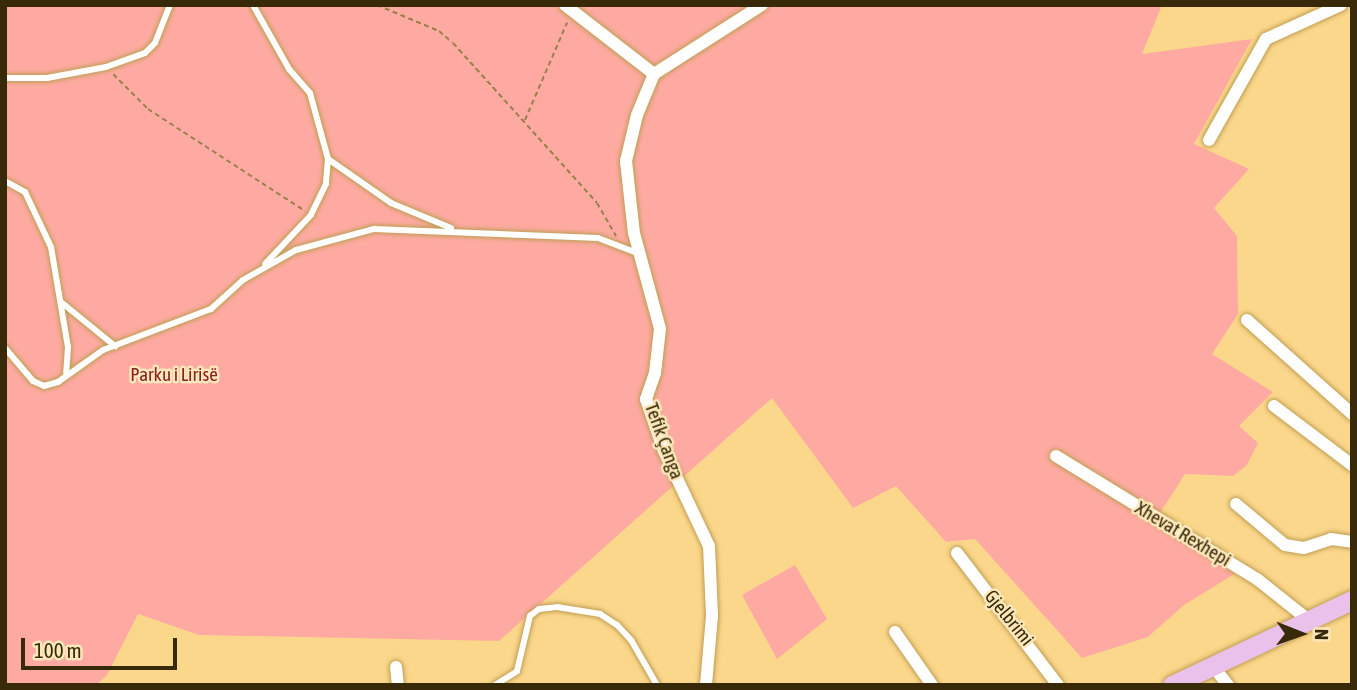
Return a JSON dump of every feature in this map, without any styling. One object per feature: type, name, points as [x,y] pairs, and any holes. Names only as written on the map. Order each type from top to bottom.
[{"type":"main road","points":[[1172,685],[1306,618],[1352,600]]},
{"type":"street","points":[[568,9],[654,74],[762,5]]},
{"type":"street","points":[[1209,140],[1266,39],[1341,5]]},
{"type":"street","name":"Tefik Çanga","points":[[654,74],[637,115],[626,161],[639,254],[660,329],[655,373],[646,399],[664,451],[709,546],[712,617],[706,685]]},
{"type":"street","points":[[1247,320],[1352,414]]},
{"type":"street","points":[[1274,406],[1352,465]]},
{"type":"street","name":"Xhevat Rexhepi","points":[[1056,456],[1256,579],[1306,618]]},
{"type":"street","points":[[1236,505],[1285,545],[1304,548],[1331,539],[1352,542]]},
{"type":"street","name":"Gjelbrimi","points":[[957,553],[1058,685]]},
{"type":"street","points":[[895,632],[932,685]]},
{"type":"street","points":[[1211,664],[1228,685]]},
{"type":"street","points":[[396,667],[398,685]]},
{"type":"lane","points":[[5,78],[47,78],[106,67],[145,53],[155,43],[170,5]]},
{"type":"lane","points":[[5,348],[33,381],[44,386],[115,346],[211,309],[259,270],[312,215],[326,184],[328,159],[310,93],[289,69],[253,5]]},
{"type":"lane","points":[[328,159],[391,203],[453,229]]},
{"type":"lane","points":[[5,181],[25,192],[51,247],[68,347],[66,373]]},
{"type":"lane","points":[[259,270],[296,250],[374,229],[453,229],[598,238],[639,254]]},
{"type":"lane","points":[[61,302],[115,346]]},
{"type":"lane","points":[[495,685],[517,671],[530,616],[539,609],[558,607],[600,614],[617,625],[631,640],[657,685]]},
{"type":"path","points":[[377,5],[439,31],[597,203],[621,245]]},
{"type":"path","points":[[524,122],[568,9]]},
{"type":"path","points":[[106,67],[148,109],[312,215]]},
{"type":"green space","name":"Parku i Lirisë","points":[[5,5],[1162,5],[1142,54],[1252,39],[1194,144],[1249,169],[1214,208],[1237,236],[1238,314],[1212,354],[1273,392],[1239,426],[1258,443],[1247,465],[1233,476],[1185,474],[1160,513],[1236,573],[1184,605],[1148,637],[1082,658],[975,539],[946,542],[896,486],[853,508],[772,398],[499,641],[199,635],[138,614],[107,675],[96,685],[5,685]]},
{"type":"green space","points":[[795,565],[827,619],[777,659],[742,595]]}]
